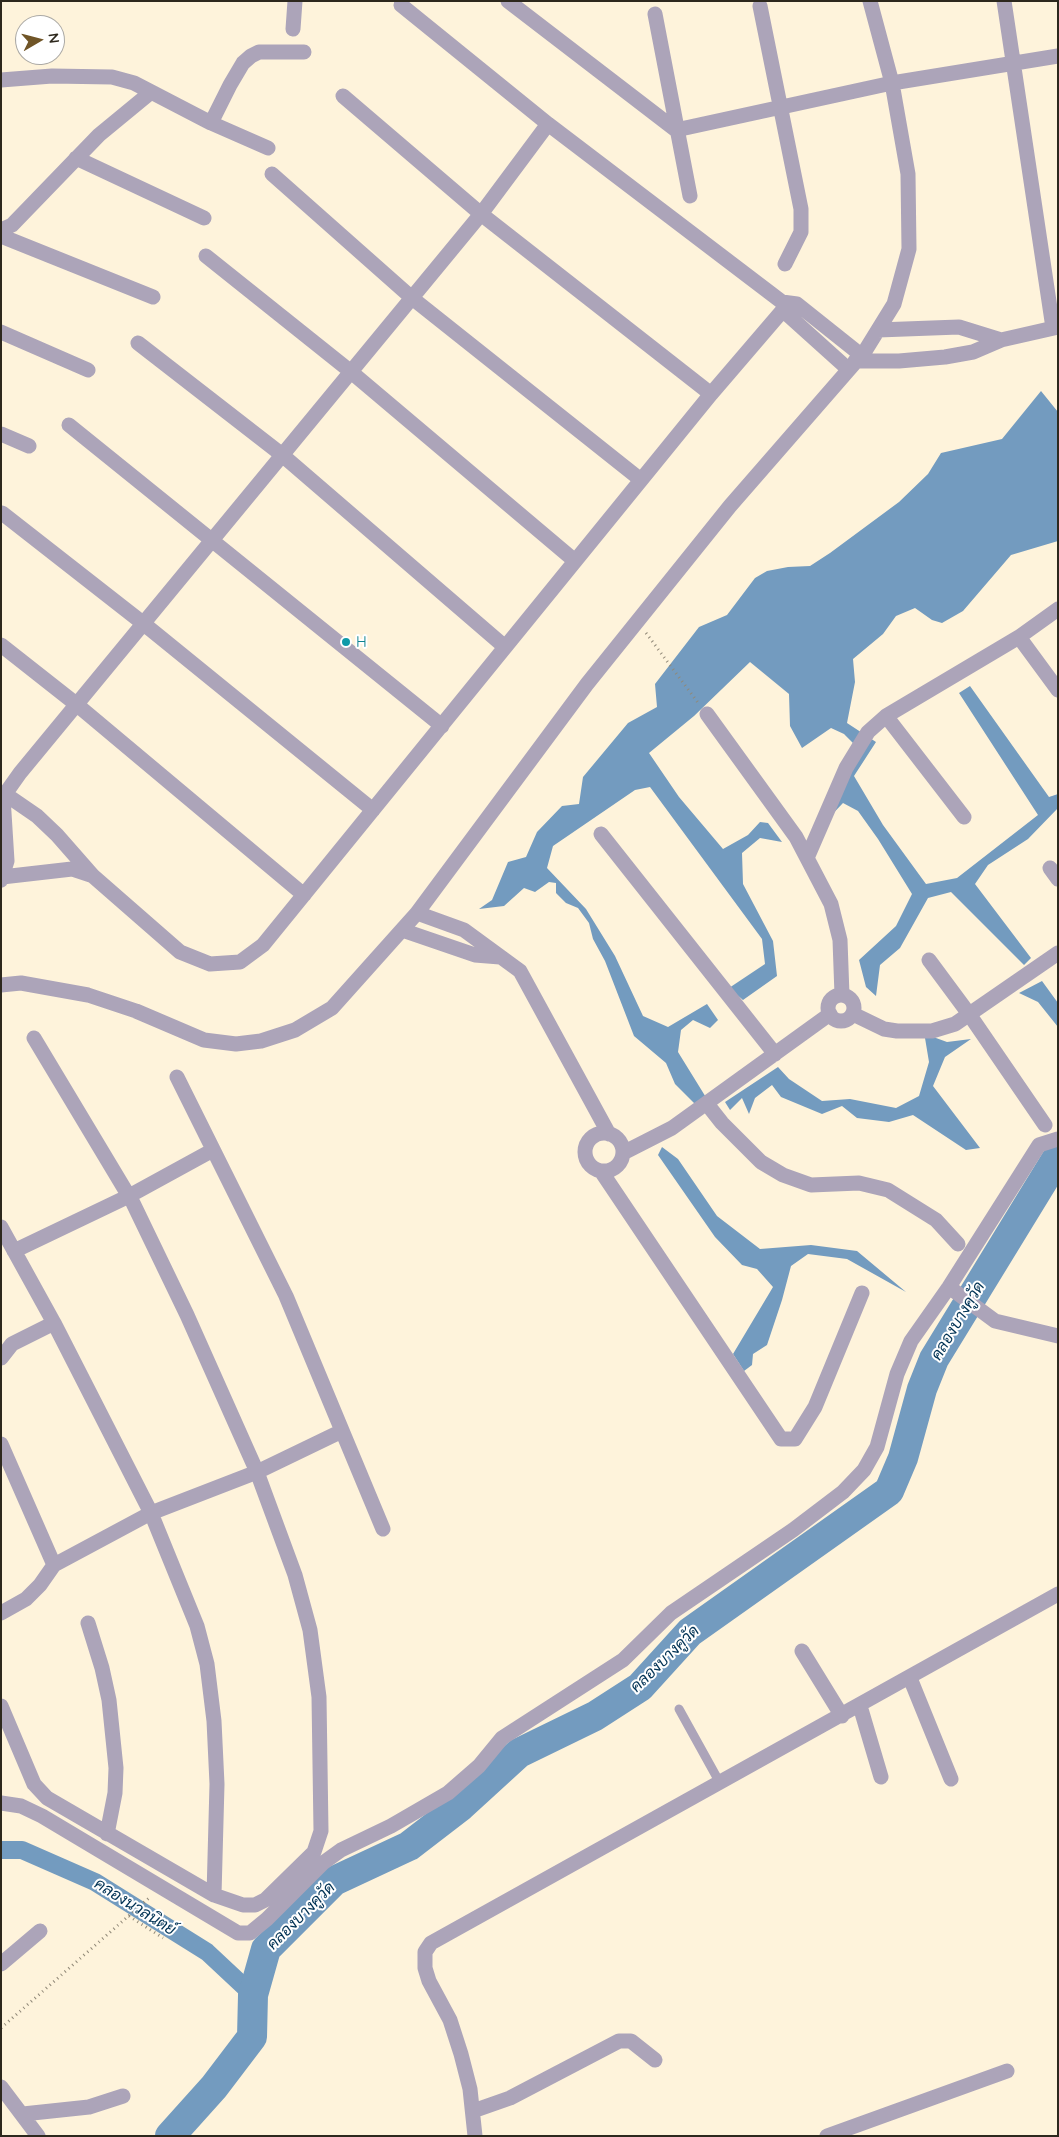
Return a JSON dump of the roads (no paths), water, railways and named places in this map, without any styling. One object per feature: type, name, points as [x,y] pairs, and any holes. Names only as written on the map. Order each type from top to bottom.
[{"type":"street","points":[[293,29],[295,1]]},
{"type":"street","points":[[508,1],[676,130]]},
{"type":"street","points":[[1,985],[21,983],[88,994],[136,1011],[204,1040],[236,1044],[261,1041],[295,1030],[332,1008],[402,930],[417,913],[587,684],[730,506],[854,362],[878,330],[894,304],[909,250],[908,174],[892,83],[870,1]]},
{"type":"street","points":[[785,304],[788,315],[806,332],[854,362],[945,357],[973,352],[1001,340],[1056,327],[1004,1]]},
{"type":"street","points":[[401,5],[548,124],[785,304],[797,304],[817,319],[854,362]]},
{"type":"street","points":[[760,6],[802,209],[801,232],[785,264]]},
{"type":"street","points":[[655,14],[690,196]]},
{"type":"street","points":[[211,124],[230,85],[243,63],[250,56],[259,52],[304,52]]},
{"type":"street","points":[[676,130],[892,83],[1013,65],[1058,56]]},
{"type":"street","points":[[1,80],[52,76],[112,77],[134,83],[211,124],[268,148]]},
{"type":"street","points":[[1,230],[12,225],[99,135],[150,93]]},
{"type":"street","points":[[343,96],[481,214],[711,394]]},
{"type":"street","points":[[93,876],[72,869],[2,879],[7,861],[3,795],[281,454],[481,214],[548,124]]},
{"type":"street","points":[[76,158],[204,218]]},
{"type":"street","points":[[272,174],[412,298],[641,480]]},
{"type":"street","points":[[1,236],[153,297]]},
{"type":"street","points":[[206,256],[350,371],[575,561]]},
{"type":"street","points":[[3,795],[50,829],[78,857],[93,876],[180,952],[210,964],[240,962],[263,945],[785,304]]},
{"type":"street","points":[[806,332],[817,319]]},
{"type":"street","points":[[878,330],[958,327],[1001,340]]},
{"type":"street","points":[[1,332],[88,370]]},
{"type":"street","points":[[138,343],[281,454],[506,647]]},
{"type":"street","points":[[70,425],[442,726]]},
{"type":"street","points":[[1,434],[29,446]]},
{"type":"street","points":[[2,513],[144,624],[373,810]]},
{"type":"street","points":[[807,858],[846,768],[868,732],[886,716],[1019,637],[1058,609]]},
{"type":"street","points":[[1019,637],[1058,690]]},
{"type":"street","points":[[1,645],[76,704],[304,895]]},
{"type":"street","points":[[707,714],[796,837],[830,904],[840,940],[842,995]]},
{"type":"street","points":[[886,716],[964,818]]},
{"type":"street","points":[[601,834],[774,1054]]},
{"type":"street","points":[[417,913],[464,930],[520,971],[609,1134]]},
{"type":"street","points":[[402,930],[475,955],[502,957]]},
{"type":"street","points":[[853,1014],[884,1029],[932,1031],[955,1024],[1058,953]]},
{"type":"street","points":[[929,960],[969,1014],[1045,1125]]},
{"type":"street","points":[[842,995],[850,998],[853,1003],[853,1014],[849,1019],[838,1021],[830,1014],[830,1002],[833,998],[842,995]]},
{"type":"street","points":[[623,1153],[672,1128],[714,1113],[774,1054],[830,1014]]},
{"type":"street","points":[[1,1706],[34,1784],[47,1798],[214,1895],[243,1905],[255,1905],[265,1900],[314,1852],[322,1832],[319,1697],[310,1630],[295,1575],[257,1472],[187,1315],[128,1196],[34,1038]]},
{"type":"street","points":[[177,1076],[286,1296],[383,1529]]},
{"type":"street","points":[[714,1113],[761,1162],[783,1175],[811,1185],[859,1183],[888,1190],[936,1220],[958,1244]]},
{"type":"street","points":[[603,1133],[609,1134],[620,1141],[623,1153],[618,1165],[607,1171],[601,1171],[590,1166],[585,1154],[585,1148],[592,1137],[603,1133]]},
{"type":"street","points":[[1,1803],[21,1806],[42,1816],[238,1933],[250,1932],[267,1919],[323,1863],[341,1850],[391,1826],[448,1793],[479,1766],[502,1738],[622,1660],[671,1613],[793,1530],[843,1492],[864,1470],[877,1447],[897,1374],[911,1342],[954,1291],[1038,1145],[1058,1139]]},
{"type":"street","points":[[14,1251],[128,1196],[213,1150]]},
{"type":"street","points":[[601,1171],[781,1439],[795,1439],[815,1407],[862,1293]]},
{"type":"street","points":[[1,1228],[54,1323],[151,1513],[197,1626],[208,1664],[214,1721],[217,1784],[214,1895]]},
{"type":"street","points":[[954,1291],[995,1321],[1058,1336]]},
{"type":"street","points":[[1,1358],[12,1344],[54,1323]]},
{"type":"street","points":[[1,1613],[26,1599],[40,1585],[54,1565],[151,1513],[257,1472],[342,1431]]},
{"type":"street","points":[[1,1444],[54,1565]]},
{"type":"street","points":[[476,2136],[470,2089],[461,2054],[450,2020],[428,1981],[425,1968],[425,1952],[431,1943],[444,1934],[860,1706],[1058,1594]]},
{"type":"street","points":[[88,1623],[107,1692],[116,1768],[115,1793],[107,1834]]},
{"type":"street","points":[[802,1651],[842,1716]]},
{"type":"street","points":[[910,1678],[951,1779]]},
{"type":"street","points":[[860,1706],[881,1777]]},
{"type":"street","points":[[1,1964],[40,1932]]},
{"type":"street","points":[[473,2111],[484,2109],[519,2094],[619,2041],[631,2041],[655,2060]]},
{"type":"street","points":[[827,2136],[1007,2071]]},
{"type":"street","points":[[1,2087],[38,2136]]},
{"type":"street","points":[[23,2114],[89,2106],[123,2096]]},
{"type":"lane","points":[[680,1709],[720,1783]]},
{"type":"water","points":[[1041,391],[1058,412],[1058,541],[1011,555],[963,611],[942,623],[932,620],[915,608],[896,616],[883,634],[853,659],[855,682],[847,723],[876,742],[854,776],[883,825],[926,884],[957,878],[1038,815],[959,693],[970,686],[1049,797],[1058,794],[1058,808],[1028,839],[988,865],[975,884],[1031,958],[1024,965],[951,892],[928,898],[900,948],[880,965],[876,996],[866,987],[859,960],[896,926],[912,894],[858,811],[843,803],[822,825],[853,743],[844,734],[831,728],[802,748],[790,726],[789,694],[750,662],[694,716],[649,753],[679,797],[723,849],[748,835],[760,822],[768,823],[782,842],[760,838],[742,853],[743,884],[773,941],[777,976],[743,1000],[729,988],[765,964],[762,939],[650,787],[635,790],[553,846],[547,868],[586,909],[615,956],[643,1016],[668,1027],[707,1004],[718,1020],[710,1028],[693,1020],[681,1030],[678,1052],[707,1099],[697,1106],[675,1084],[666,1063],[634,1036],[605,961],[593,939],[589,923],[578,908],[566,903],[556,893],[556,883],[549,882],[535,892],[524,888],[504,906],[479,909],[492,900],[508,862],[526,857],[537,832],[562,806],[579,804],[583,777],[628,723],[657,707],[655,684],[699,627],[727,615],[755,578],[767,571],[788,567],[810,566],[830,553],[899,502],[928,474],[941,453],[1002,439]]},
{"type":"water","points":[[1042,981],[1058,1003],[1058,1027],[1038,1002],[1019,993]]},
{"type":"water","points":[[925,1038],[936,1038],[947,1042],[971,1039],[945,1057],[933,1086],[980,1148],[966,1150],[913,1115],[889,1122],[857,1118],[842,1106],[822,1114],[781,1097],[772,1085],[755,1098],[749,1114],[742,1098],[730,1110],[725,1102],[778,1067],[789,1079],[822,1101],[850,1099],[896,1108],[919,1096],[929,1062]]},
{"type":"water","points":[[662,1147],[678,1159],[717,1216],[760,1249],[811,1245],[857,1251],[906,1292],[847,1259],[808,1254],[791,1266],[767,1345],[753,1354],[752,1365],[744,1371],[733,1354],[773,1287],[757,1269],[742,1265],[715,1237],[658,1155]]},
{"type":"waterway","name":"คลองบางคูวัด","points":[[170,2136],[214,2087],[252,2037],[253,1995],[266,1949],[334,1881],[409,1846],[461,1806],[519,1753],[595,1716],[640,1687],[690,1632],[889,1491],[903,1458],[922,1389],[934,1359],[1057,1158]]},
{"type":"waterway","name":"คลองนวลนิตย์","points":[[1,1850],[22,1850],[95,1882],[207,1952],[253,1995]]},
{"type":"place","name":"H","points":[[346,642]]}]
